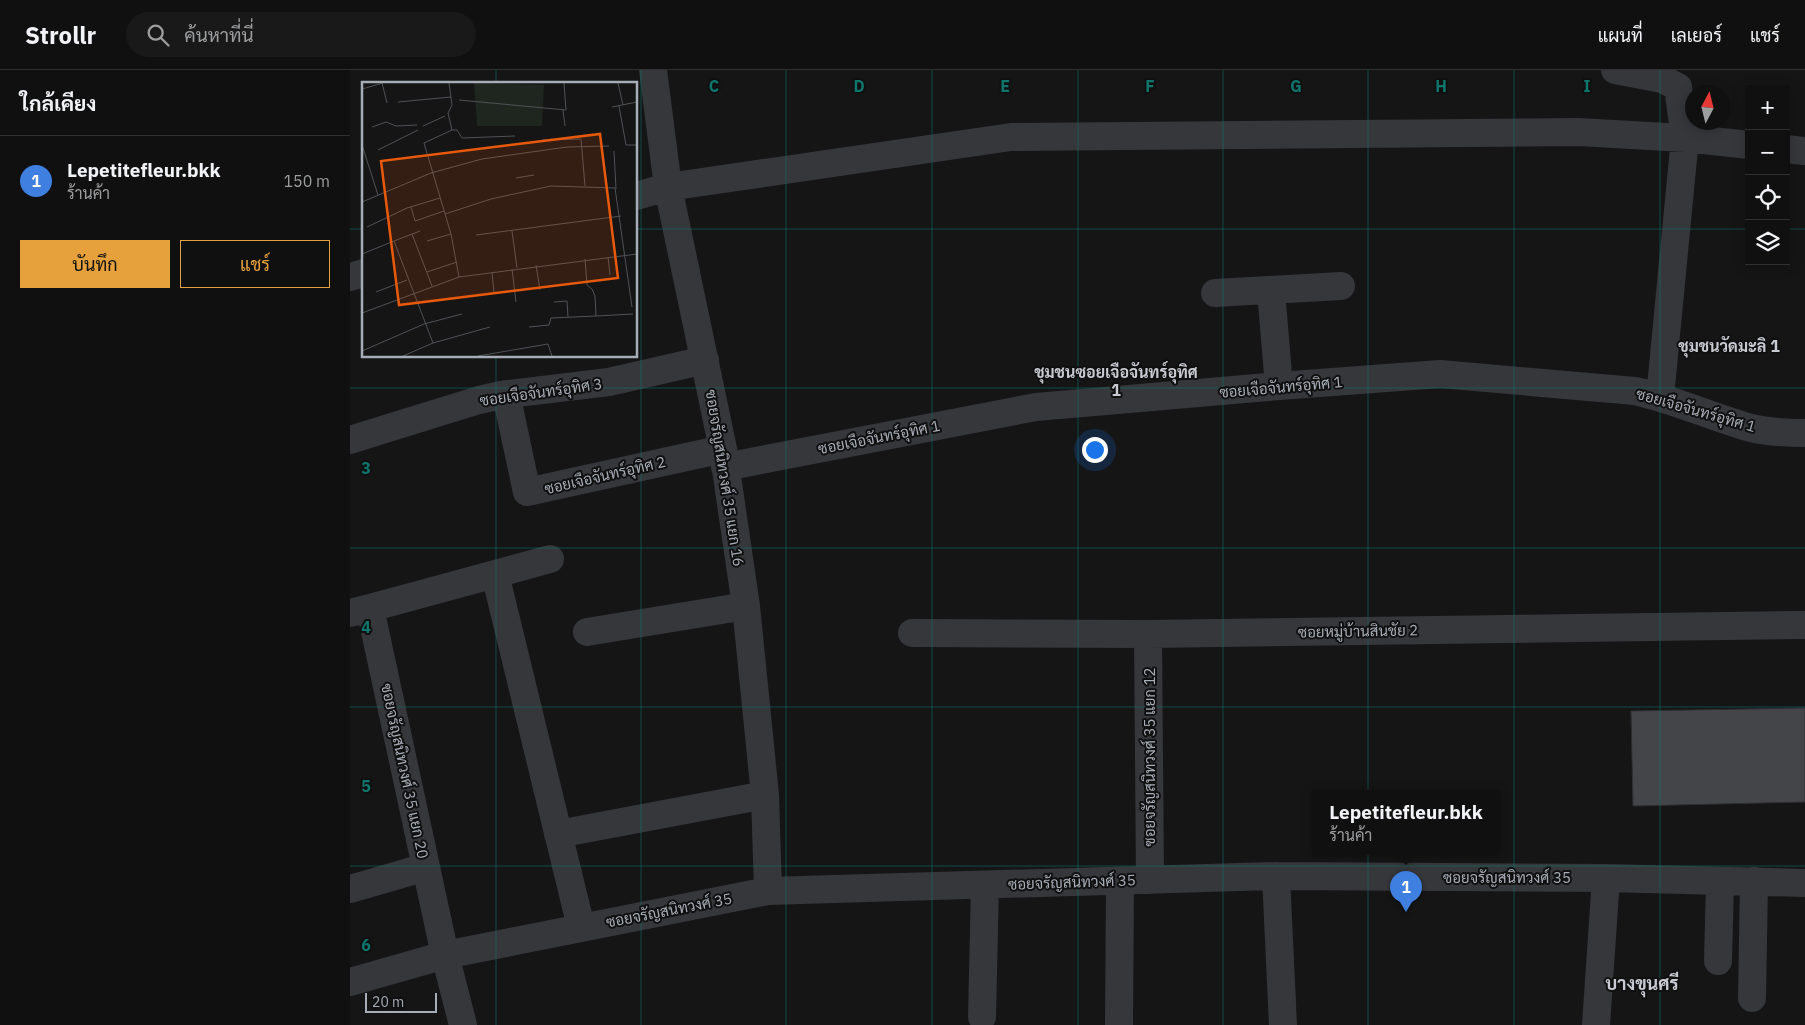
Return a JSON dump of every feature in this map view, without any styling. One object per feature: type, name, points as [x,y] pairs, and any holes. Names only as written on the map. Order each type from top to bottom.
[{"type":"street","name":"ซอยจรัญสนิทวงศ์ 35 แยก 16","points":[[653,70],[668,187],[724,458],[746,606],[765,795],[768,891]]},
{"type":"street","points":[[1615,70],[1662,79],[1678,87],[1685,138],[1660,396]]},
{"type":"street","points":[[638,195],[668,187],[1011,137],[1578,132],[1685,138],[1745,145]]},
{"type":"street","points":[[1790,149],[1805,151]]},
{"type":"street","points":[[1215,293],[1341,286]]},
{"type":"street","points":[[1271,290],[1279,386]]},
{"type":"street","name":"ซอยเจือจันทร์อุทิศ 3","points":[[350,440],[479,400],[506,394],[609,382],[705,360]]},
{"type":"street","name":"ซอยเจือจันทร์อุทิศ 1","points":[[724,458],[1036,408],[1279,386],[1440,374],[1635,391],[1660,396],[1752,428],[1780,433],[1805,433]]},
{"type":"street","name":"ซอยเจือจันทร์อุทิศ 2","points":[[506,394],[526,492],[724,458]]},
{"type":"street","points":[[360,610],[550,559]]},
{"type":"street","points":[[495,574],[581,927]]},
{"type":"street","points":[[587,632],[746,606]]},
{"type":"street","name":"ซอยจรัญสนิทวงศ์ 35 แยก 20","points":[[360,610],[426,867],[445,956],[463,1025]]},
{"type":"street","name":"ซอยหมู่บ้านสินชัย 2","points":[[912,633],[1148,634],[1805,625]]},
{"type":"street","name":"ซอยจรัญสนิทวงศ์ 35 แยก 12","points":[[1148,634],[1150,880]]},
{"type":"street","points":[[558,834],[765,795]]},
{"type":"street","points":[[350,889],[426,867]]},
{"type":"street","points":[[1276,876],[1283,1025]]},
{"type":"street","name":"ซอยจรัญสนิทวงศ์ 35","points":[[350,982],[445,956],[581,927],[768,891],[1276,876],[1606,878],[1805,883]]},
{"type":"street","points":[[1596,1025],[1606,878]]},
{"type":"street","points":[[1119,1025],[1120,881]]},
{"type":"street","points":[[1718,961],[1720,881]]},
{"type":"street","points":[[1752,998],[1754,881]]},
{"type":"street","points":[[982,1017],[985,885]]},
{"type":"building","points":[[1805,708],[1805,802],[1633,806],[1631,711]]},
{"type":"place","name":"Lepetitefleur.bkk","points":[[1406,912]]},
{"type":"district","name":"ชุมชนวัดมะลิ 1","points":[[1729,346]]},
{"type":"district","name":"ชุมชนซอยเจือจันทร์อุทิศ 1","points":[[1116,381]]},
{"type":"district","name":"บางขุนศรี","points":[[1642,983]]}]
